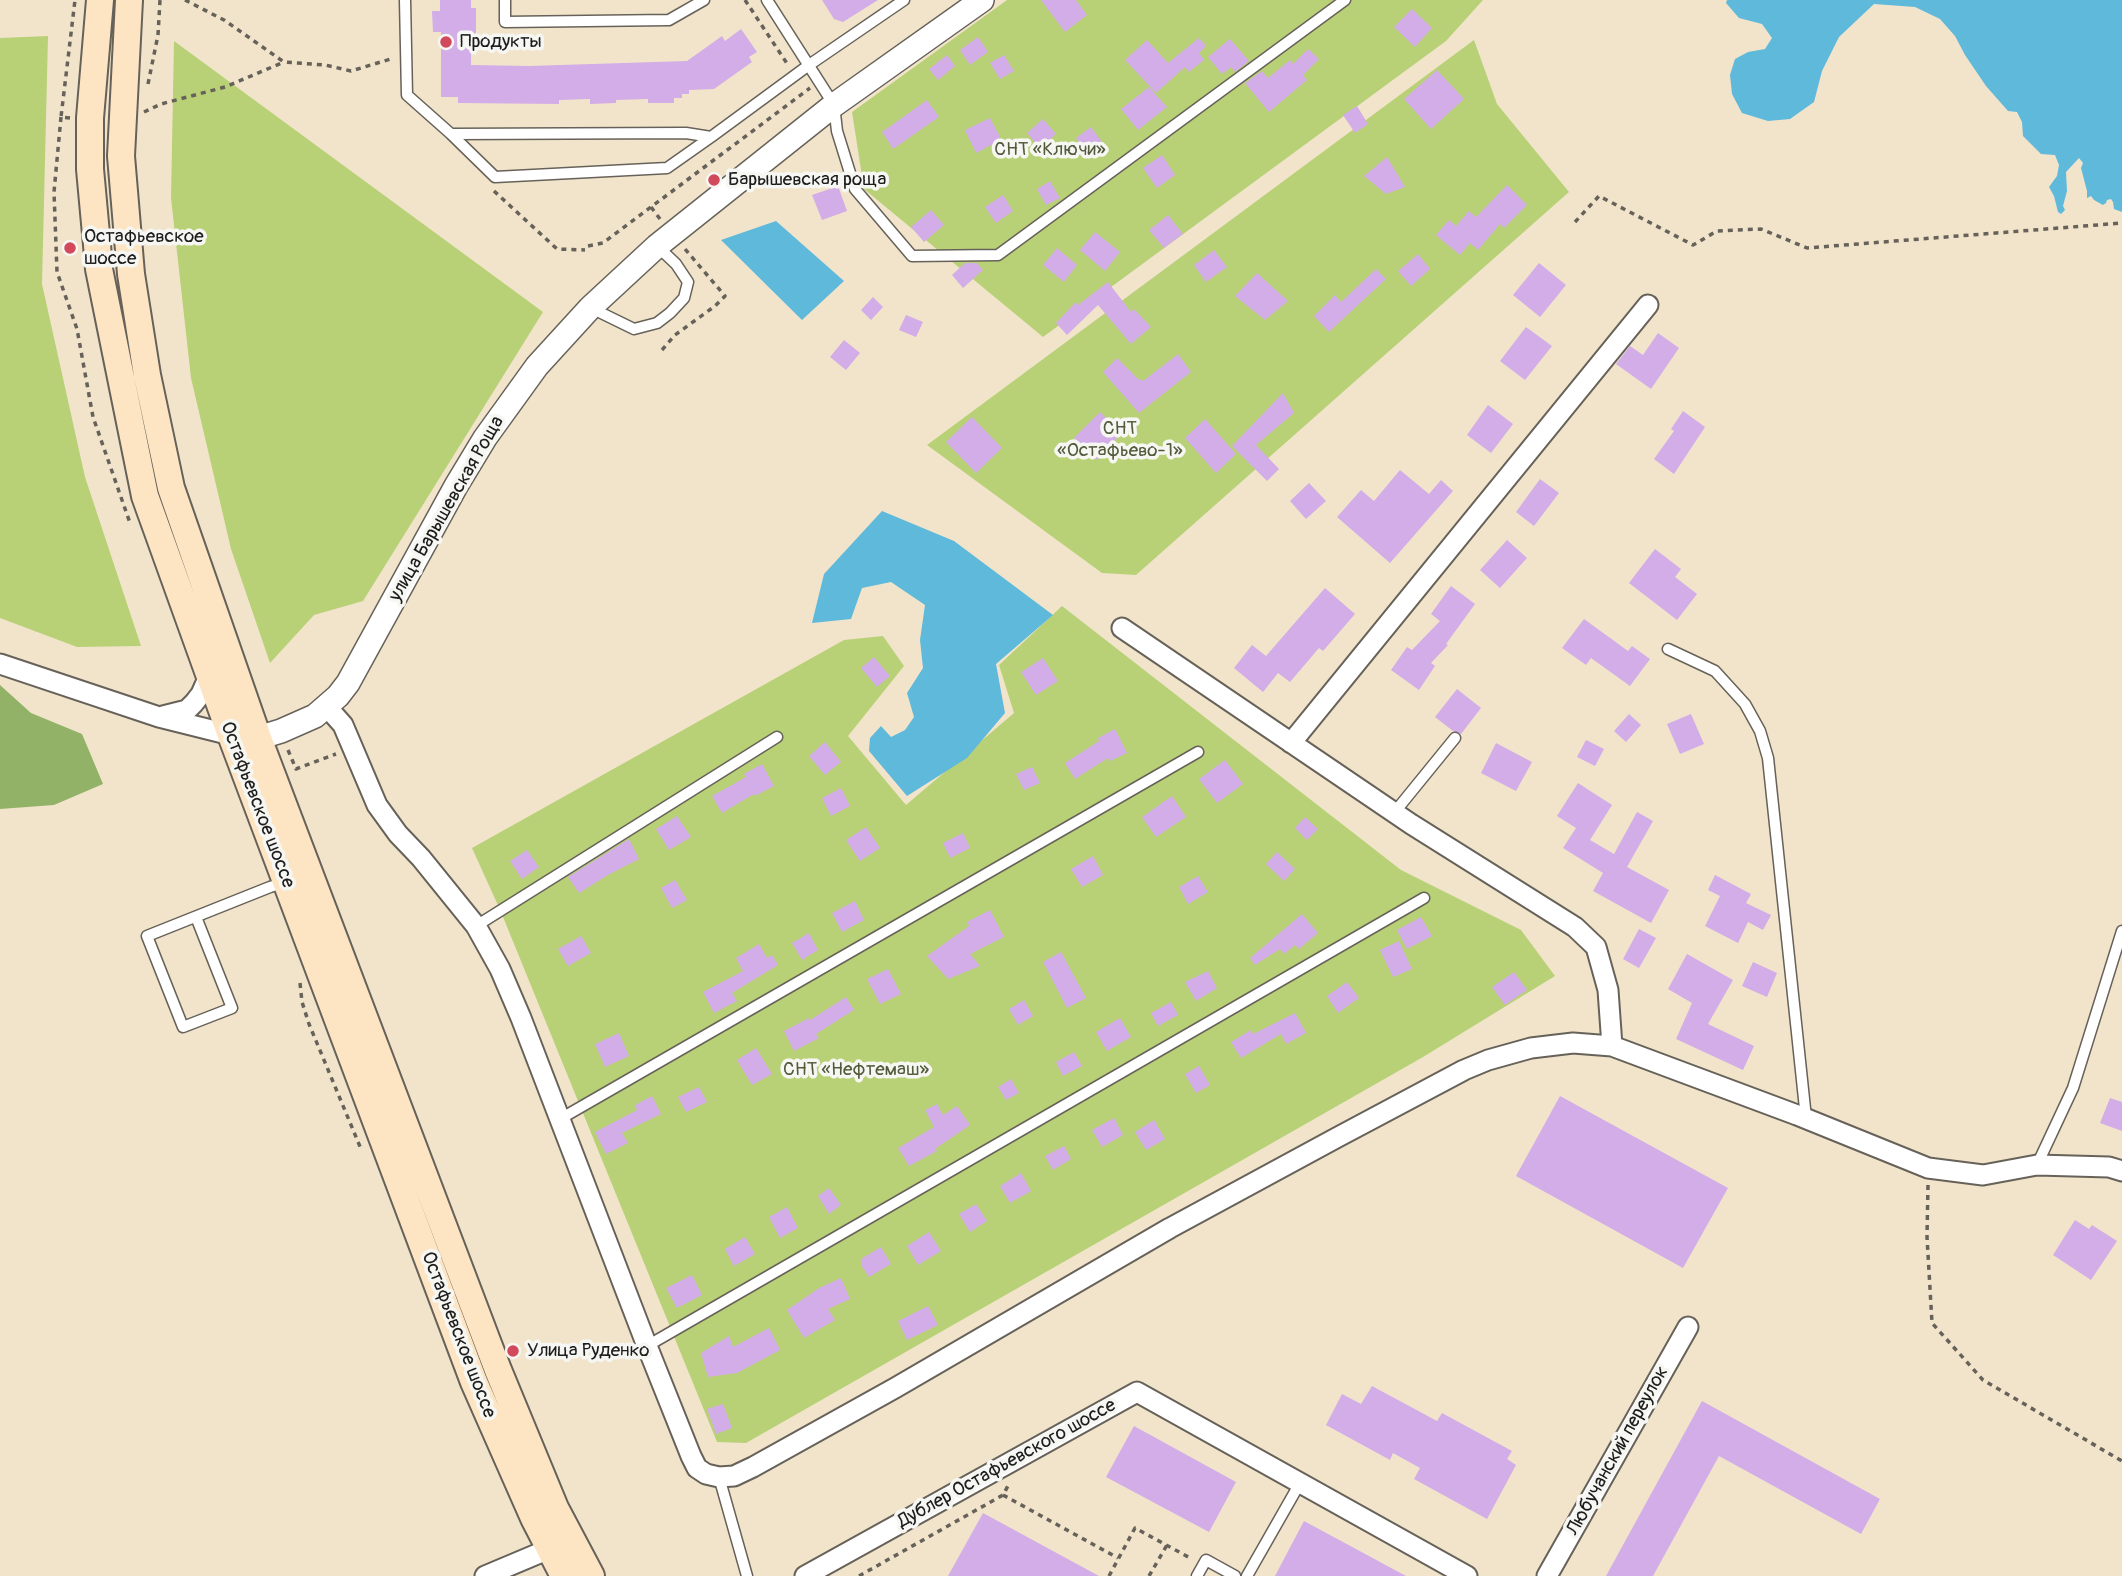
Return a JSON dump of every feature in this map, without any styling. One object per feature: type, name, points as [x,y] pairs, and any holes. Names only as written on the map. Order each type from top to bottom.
[{"type":"main road","name":"Остафьевское шоссе","points":[[100,0],[90,118],[90,169],[99,269],[145,496],[209,676],[474,1382],[534,1518],[591,1576]]},
{"type":"main road","name":"Остафьевское шоссе","points":[[129,0],[121,156],[131,274],[171,488],[258,738],[498,1370],[555,1508],[565,1576]]},
{"type":"street","name":"улица Барышевская Роща","points":[[0,664],[159,717],[231,735],[258,738],[281,732],[315,716],[327,707],[348,682],[485,438],[537,366],[590,308],[657,246],[834,105],[982,0]]},
{"type":"street","points":[[1292,743],[1648,305]]},
{"type":"street","points":[[1122,628],[1394,813],[1575,927],[1596,947],[1608,990],[1612,1046]]},
{"type":"street","points":[[159,717],[187,710],[201,694],[209,676]]},
{"type":"street","points":[[327,707],[343,725],[377,805],[398,834],[476,926],[505,981],[647,1346],[697,1468],[706,1474],[734,1476],[753,1467],[1170,1228],[1464,1070],[1488,1060],[1542,1046],[1573,1043],[1612,1046],[1806,1118],[1928,1168],[1983,1175],[2037,1166],[2109,1167],[2122,1171]]},
{"type":"street","name":"Любучанский переулок","points":[[1547,1576],[1688,1326]]},
{"type":"street","name":"Дублер Остафьевского шоссе","points":[[805,1576],[1137,1392],[1467,1576]]},
{"type":"street","points":[[485,1576],[560,1544]]},
{"type":"lane","points":[[405,0],[407,95],[495,177],[667,167],[904,0]]},
{"type":"lane","points":[[505,0],[505,22],[669,20],[704,0]]},
{"type":"lane","points":[[767,0],[834,105],[837,131],[855,190],[912,256],[998,255],[1345,0]]},
{"type":"lane","points":[[451,134],[686,133],[711,137]]},
{"type":"lane","points":[[590,308],[634,329],[657,323],[684,298],[688,282],[676,264],[657,246]]},
{"type":"lane","points":[[1668,649],[1715,671],[1745,704],[1760,731],[1768,758],[1806,1118]]},
{"type":"lane","points":[[476,926],[777,737]]},
{"type":"lane","points":[[1394,813],[1455,738]]},
{"type":"lane","points":[[559,1119],[1198,752]]},
{"type":"lane","points":[[196,916],[232,1008],[183,1027],[147,936],[196,916],[286,882]]},
{"type":"lane","points":[[647,1346],[1424,898]]},
{"type":"lane","points":[[2037,1166],[2073,1088],[2122,931]]},
{"type":"lane","points":[[719,1477],[747,1576]]},
{"type":"lane","points":[[1247,1576],[1300,1483]]},
{"type":"lane","points":[[1197,1576],[1206,1560],[1235,1576]]},
{"type":"path","points":[[72,118],[61,117],[75,0]]},
{"type":"path","points":[[148,87],[158,35],[160,0]]},
{"type":"path","points":[[185,0],[225,20],[284,62]]},
{"type":"path","points":[[746,0],[805,92]]},
{"type":"path","points":[[145,100],[142,113],[161,104],[225,87],[284,62],[325,65],[351,71],[398,57]]},
{"type":"path","points":[[489,187],[557,249],[586,248],[603,243],[820,82]]},
{"type":"path","points":[[1575,222],[1599,196],[1693,245],[1717,231],[1761,229],[1807,248],[2122,223]]},
{"type":"path","points":[[651,207],[664,222]]},
{"type":"path","points":[[287,746],[296,769],[341,752]]},
{"type":"path","points":[[1928,1168],[1927,1237],[1932,1324],[1983,1380],[2122,1461]]},
{"type":"path","points":[[859,1576],[1003,1496],[1013,1476]]},
{"type":"path","points":[[1003,1496],[1118,1558]]},
{"type":"path","points":[[1109,1576],[1135,1528],[1203,1565]]},
{"type":"path","points":[[1149,1576],[1167,1545]]},
{"type":"green space","name":"СНТ «Ключи»","points":[[1007,0],[1483,0],[1446,41],[1043,337],[864,189],[852,112]]},
{"type":"green space","points":[[48,36],[42,284],[85,477],[141,646],[77,647],[0,618],[0,38]]},
{"type":"green space","name":"СНТ «Остафьево-1»","points":[[1474,40],[1497,104],[1569,192],[1136,575],[1102,573],[927,445]]},
{"type":"green space","points":[[174,41],[543,312],[363,601],[314,615],[270,663],[231,549],[191,378],[171,198]]},
{"type":"green space","name":"СНТ «Нефтемаш»","points":[[1062,606],[1401,870],[1521,930],[1555,976],[1423,1057],[746,1443],[717,1442],[501,912],[472,848],[844,640],[883,636],[904,666],[848,736],[906,805],[1014,713],[999,665]]},
{"type":"green space","points":[[0,685],[31,713],[82,734],[103,784],[54,805],[0,809]]},
{"type":"water","points":[[1727,0],[2122,0],[2122,212],[2114,209],[2111,199],[2103,205],[2091,196],[2087,198],[2081,168],[2083,163],[2079,158],[2066,172],[2067,191],[2063,206],[2065,210],[2061,214],[2058,212],[2049,187],[2057,176],[2059,165],[2055,155],[2041,154],[2023,136],[2022,122],[2017,112],[2008,111],[1986,86],[1955,36],[1940,19],[1915,7],[1874,4],[1839,37],[1822,71],[1814,102],[1790,119],[1768,121],[1742,113],[1732,94],[1730,75],[1735,59],[1748,52],[1765,49],[1772,38],[1762,24],[1739,18],[1726,3]]},
{"type":"water","points":[[776,221],[844,281],[802,320],[721,240]]},
{"type":"water","points":[[882,511],[954,541],[1053,615],[996,664],[1005,713],[967,758],[907,796],[869,751],[870,738],[881,726],[891,737],[905,730],[914,717],[907,693],[923,668],[920,640],[925,605],[891,582],[862,588],[851,619],[812,623],[824,574]]},
{"type":"building","points":[[440,0],[471,0],[471,8],[476,8],[476,34],[471,33],[471,65],[687,61],[722,36],[725,41],[741,29],[757,52],[749,57],[752,62],[714,89],[689,90],[689,94],[682,94],[682,98],[674,98],[674,103],[648,103],[648,99],[590,104],[590,99],[559,100],[559,104],[458,103],[458,97],[441,97],[441,32],[433,32],[432,11],[440,11]]},
{"type":"building","points":[[822,0],[878,0],[843,22],[834,19]]},
{"type":"building","points":[[1041,0],[1076,0],[1087,15],[1065,32]]},
{"type":"building","points":[[1412,9],[1432,28],[1415,47],[1394,27]]},
{"type":"building","points":[[978,37],[988,52],[970,65],[960,50]]},
{"type":"building","points":[[1199,38],[1206,46],[1199,53],[1204,60],[1189,72],[1185,67],[1156,93],[1125,60],[1147,40],[1168,63]]},
{"type":"building","points":[[1230,39],[1249,61],[1235,72],[1231,67],[1222,74],[1208,57]]},
{"type":"building","points":[[1308,49],[1319,59],[1303,75],[1307,80],[1269,112],[1245,83],[1262,71],[1268,78],[1290,60],[1293,64]]},
{"type":"building","points":[[947,55],[955,66],[938,80],[929,69]]},
{"type":"building","points":[[1004,55],[1014,71],[1000,79],[990,63]]},
{"type":"building","points":[[1437,70],[1464,99],[1431,129],[1404,99]]},
{"type":"building","points":[[1149,87],[1167,107],[1138,130],[1121,109]]},
{"type":"building","points":[[927,100],[939,117],[893,149],[882,132]]},
{"type":"building","points":[[1357,106],[1368,124],[1355,133],[1343,115]]},
{"type":"building","points":[[990,118],[999,135],[999,141],[976,153],[965,130]]},
{"type":"building","points":[[1043,119],[1056,134],[1040,148],[1027,133]]},
{"type":"building","points":[[1091,127],[1102,142],[1087,153],[1076,138]]},
{"type":"building","points":[[1162,155],[1175,175],[1157,188],[1143,168]]},
{"type":"building","points":[[1387,157],[1405,187],[1386,194],[1364,176]]},
{"type":"building","points":[[1050,181],[1060,198],[1046,205],[1037,189]]},
{"type":"building","points":[[1507,185],[1527,205],[1504,228],[1500,224],[1478,250],[1470,243],[1460,255],[1436,235],[1449,220],[1456,226],[1469,211],[1476,217]]},
{"type":"building","points":[[838,186],[847,211],[822,220],[812,195]]},
{"type":"building","points":[[1003,195],[1013,211],[996,223],[985,207]]},
{"type":"building","points":[[931,210],[944,225],[924,242],[911,227]]},
{"type":"building","points":[[1168,215],[1183,234],[1164,248],[1149,230]]},
{"type":"building","points":[[1095,232],[1120,252],[1105,271],[1080,250]]},
{"type":"building","points":[[1057,248],[1077,265],[1064,282],[1043,265]]},
{"type":"building","points":[[1214,250],[1227,267],[1206,282],[1194,265]]},
{"type":"building","points":[[1418,254],[1430,269],[1411,286],[1398,271]]},
{"type":"building","points":[[965,263],[977,263],[983,270],[963,288],[952,275]]},
{"type":"building","points":[[1539,263],[1566,285],[1540,317],[1513,295]]},
{"type":"building","points":[[1376,269],[1386,279],[1329,332],[1314,316],[1335,295],[1341,302]]},
{"type":"building","points":[[1257,273],[1288,301],[1265,320],[1235,296]]},
{"type":"building","points":[[1108,282],[1131,312],[1134,309],[1151,327],[1131,344],[1098,305],[1067,335],[1056,323],[1076,302],[1078,305]]},
{"type":"building","points":[[873,297],[883,307],[871,320],[861,310]]},
{"type":"building","points":[[906,315],[923,322],[916,337],[899,330]]},
{"type":"building","points":[[1526,327],[1552,346],[1525,380],[1500,361]]},
{"type":"building","points":[[1658,333],[1679,348],[1651,389],[1616,364],[1630,346],[1643,355]]},
{"type":"building","points":[[844,340],[860,353],[846,370],[830,357]]},
{"type":"building","points":[[1178,354],[1191,372],[1139,413],[1103,372],[1117,358],[1143,381]]},
{"type":"building","points":[[1283,393],[1294,413],[1256,445],[1279,469],[1267,481],[1232,446]]},
{"type":"building","points":[[1488,405],[1513,424],[1491,453],[1467,435]]},
{"type":"building","points":[[1683,411],[1705,427],[1674,474],[1654,459],[1674,431],[1671,429]]},
{"type":"building","points":[[1100,412],[1119,431],[1119,436],[1096,460],[1074,438]]},
{"type":"building","points":[[972,417],[1002,448],[976,473],[946,442]]},
{"type":"building","points":[[1205,419],[1236,454],[1216,473],[1185,438]]},
{"type":"building","points":[[1400,470],[1429,494],[1441,480],[1453,491],[1390,563],[1337,517],[1361,490],[1374,501]]},
{"type":"building","points":[[1540,479],[1559,493],[1534,526],[1516,512]]},
{"type":"building","points":[[1309,483],[1326,501],[1306,519],[1290,501]]},
{"type":"building","points":[[1507,540],[1527,558],[1500,588],[1480,570]]},
{"type":"building","points":[[1655,549],[1681,569],[1675,577],[1697,594],[1677,620],[1629,583]]},
{"type":"building","points":[[1451,586],[1475,604],[1446,644],[1448,645],[1431,663],[1435,666],[1419,690],[1391,670],[1407,647],[1412,650],[1440,621],[1431,614]]},
{"type":"building","points":[[1325,588],[1355,614],[1323,651],[1319,648],[1290,682],[1278,673],[1263,692],[1234,668],[1252,645],[1266,656]]},
{"type":"building","points":[[1584,619],[1628,651],[1632,646],[1650,659],[1630,686],[1591,658],[1586,665],[1562,648]]},
{"type":"building","points":[[874,657],[890,676],[877,687],[861,668]]},
{"type":"building","points":[[1043,658],[1058,681],[1036,695],[1021,672]]},
{"type":"building","points":[[1457,689],[1481,708],[1461,734],[1435,717]]},
{"type":"building","points":[[1629,714],[1641,725],[1626,742],[1614,731]]},
{"type":"building","points":[[1691,714],[1704,744],[1680,754],[1667,724]]},
{"type":"building","points":[[1115,729],[1127,753],[1110,761],[1108,758],[1075,779],[1065,763],[1099,741],[1098,738]]},
{"type":"building","points":[[1586,740],[1604,749],[1595,766],[1577,757]]},
{"type":"building","points":[[825,742],[841,762],[825,775],[809,756]]},
{"type":"building","points":[[1496,743],[1532,762],[1516,791],[1481,773]]},
{"type":"building","points":[[1225,760],[1243,784],[1217,803],[1199,779]]},
{"type":"building","points":[[762,764],[774,786],[755,796],[754,794],[722,813],[712,796],[746,777],[744,774]]},
{"type":"building","points":[[1032,767],[1040,783],[1024,790],[1016,774]]},
{"type":"building","points":[[1578,783],[1612,805],[1590,840],[1614,854],[1637,812],[1653,821],[1627,867],[1669,890],[1651,923],[1593,891],[1603,873],[1563,848],[1576,828],[1557,816]]},
{"type":"building","points":[[841,788],[850,806],[831,816],[822,798]]},
{"type":"building","points":[[1172,796],[1186,817],[1156,837],[1142,817]]},
{"type":"building","points":[[677,816],[691,837],[669,850],[656,829]]},
{"type":"building","points":[[1305,817],[1318,829],[1307,840],[1295,828]]},
{"type":"building","points":[[866,827],[880,848],[860,861],[846,840]]},
{"type":"building","points":[[963,833],[970,848],[950,858],[943,843]]},
{"type":"building","points":[[629,839],[639,859],[579,893],[568,877]]},
{"type":"building","points":[[527,850],[539,867],[522,879],[510,861]]},
{"type":"building","points":[[1277,852],[1295,869],[1284,881],[1266,864]]},
{"type":"building","points":[[1093,856],[1103,875],[1082,887],[1071,869]]},
{"type":"building","points":[[1715,875],[1751,894],[1746,903],[1771,915],[1763,930],[1748,922],[1738,943],[1705,926],[1720,896],[1708,890]]},
{"type":"building","points":[[1198,876],[1208,892],[1188,904],[1179,887]]},
{"type":"building","points":[[675,880],[687,900],[672,908],[661,888]]},
{"type":"building","points":[[855,901],[864,920],[842,932],[832,913]]},
{"type":"building","points":[[990,910],[1004,937],[970,954],[980,966],[948,979],[927,956],[969,926],[967,922]]},
{"type":"building","points":[[1302,914],[1318,933],[1299,949],[1295,945],[1284,954],[1280,949],[1255,965],[1250,958]]},
{"type":"building","points":[[1421,917],[1432,936],[1407,949],[1397,930]]},
{"type":"building","points":[[1639,929],[1656,938],[1639,968],[1623,959]]},
{"type":"building","points":[[809,933],[818,950],[802,960],[792,943]]},
{"type":"building","points":[[581,936],[591,953],[568,966],[558,949]]},
{"type":"building","points":[[1399,941],[1412,969],[1393,977],[1380,950]]},
{"type":"building","points":[[759,944],[767,958],[772,955],[778,965],[732,993],[737,1001],[714,1013],[703,992],[743,971],[736,958]]},
{"type":"building","points":[[1061,952],[1086,998],[1067,1008],[1043,962]]},
{"type":"building","points":[[1687,954],[1733,980],[1708,1024],[1754,1046],[1743,1070],[1676,1039],[1692,1003],[1668,989]]},
{"type":"building","points":[[1753,962],[1777,973],[1767,997],[1742,986]]},
{"type":"building","points":[[888,969],[901,994],[880,1004],[867,979]]},
{"type":"building","points":[[1208,971],[1217,988],[1196,1001],[1185,982]]},
{"type":"building","points":[[1514,972],[1527,990],[1505,1005],[1492,987]]},
{"type":"building","points":[[1347,982],[1359,998],[1338,1013],[1327,996]]},
{"type":"building","points":[[846,997],[854,1010],[816,1034],[819,1038],[794,1051],[784,1031],[809,1018],[810,1020]]},
{"type":"building","points":[[1024,1000],[1033,1016],[1018,1025],[1009,1009]]},
{"type":"building","points":[[1171,1002],[1178,1015],[1158,1026],[1151,1013]]},
{"type":"building","points":[[1295,1013],[1306,1033],[1286,1044],[1281,1034],[1241,1058],[1231,1042],[1251,1030],[1253,1034]]},
{"type":"building","points":[[1120,1018],[1131,1037],[1107,1051],[1096,1032]]},
{"type":"building","points":[[619,1033],[629,1056],[605,1067],[595,1044]]},
{"type":"building","points":[[756,1048],[772,1074],[752,1085],[737,1060]]},
{"type":"building","points":[[1074,1052],[1082,1066],[1063,1076],[1056,1062]]},
{"type":"building","points":[[1199,1066],[1210,1085],[1196,1093],[1185,1074]]},
{"type":"building","points":[[1011,1079],[1019,1093],[1006,1100],[998,1087]]},
{"type":"building","points":[[699,1087],[707,1102],[686,1112],[678,1097]]},
{"type":"building","points":[[652,1096],[661,1114],[622,1133],[628,1143],[606,1154],[595,1132],[637,1110],[635,1105]]},
{"type":"building","points":[[1560,1096],[1728,1188],[1683,1268],[1516,1176]]},
{"type":"building","points":[[2110,1098],[2122,1102],[2122,1131],[2100,1123]]},
{"type":"building","points":[[937,1104],[943,1115],[957,1106],[970,1125],[935,1149],[937,1151],[909,1166],[898,1148],[934,1127],[925,1110]]},
{"type":"building","points":[[1114,1118],[1123,1135],[1102,1147],[1092,1130]]},
{"type":"building","points":[[1154,1120],[1165,1139],[1146,1150],[1135,1132]]},
{"type":"building","points":[[1064,1146],[1071,1159],[1053,1170],[1045,1156]]},
{"type":"building","points":[[1021,1173],[1031,1191],[1010,1203],[1000,1186]]},
{"type":"building","points":[[829,1188],[841,1205],[829,1214],[818,1196]]},
{"type":"building","points":[[976,1204],[987,1221],[970,1232],[959,1214]]},
{"type":"building","points":[[787,1207],[798,1228],[780,1238],[769,1217]]},
{"type":"building","points":[[2075,1220],[2089,1229],[2092,1225],[2117,1241],[2091,1280],[2053,1255]]},
{"type":"building","points":[[929,1232],[941,1251],[918,1265],[907,1246]]},
{"type":"building","points":[[745,1237],[755,1254],[734,1266],[725,1249]]},
{"type":"building","points":[[881,1247],[891,1264],[869,1277],[861,1265],[861,1259]]},
{"type":"building","points":[[692,1275],[702,1295],[677,1308],[666,1288]]},
{"type":"building","points":[[841,1278],[850,1299],[828,1309],[835,1320],[804,1338],[787,1310],[819,1288]]},
{"type":"building","points":[[928,1306],[938,1325],[907,1340],[898,1321]]},
{"type":"building","points":[[769,1328],[780,1350],[737,1373],[708,1377],[701,1353],[729,1336],[733,1347]]},
{"type":"building","points":[[1372,1386],[1437,1421],[1442,1413],[1512,1451],[1507,1459],[1516,1465],[1487,1519],[1414,1479],[1420,1468],[1393,1453],[1390,1460],[1326,1425],[1342,1394],[1361,1404]]},
{"type":"building","points":[[1702,1401],[1880,1499],[1861,1534],[1719,1456],[1653,1576],[1606,1576]]},
{"type":"building","points":[[723,1404],[732,1428],[716,1434],[707,1409]]},
{"type":"building","points":[[1134,1426],[1236,1482],[1209,1532],[1106,1477]]},
{"type":"building","points":[[983,1513],[1099,1576],[948,1576]]},
{"type":"building","points":[[1304,1521],[1406,1576],[1275,1576]]},
{"type":"place","name":"Продукты","points":[[446,42]]},
{"type":"place","name":"Барышевская роща","points":[[714,180]]},
{"type":"place","name":"Остафьевское шоссе","points":[[70,248]]},
{"type":"place","name":"Улица Руденко","points":[[513,1351]]}]
